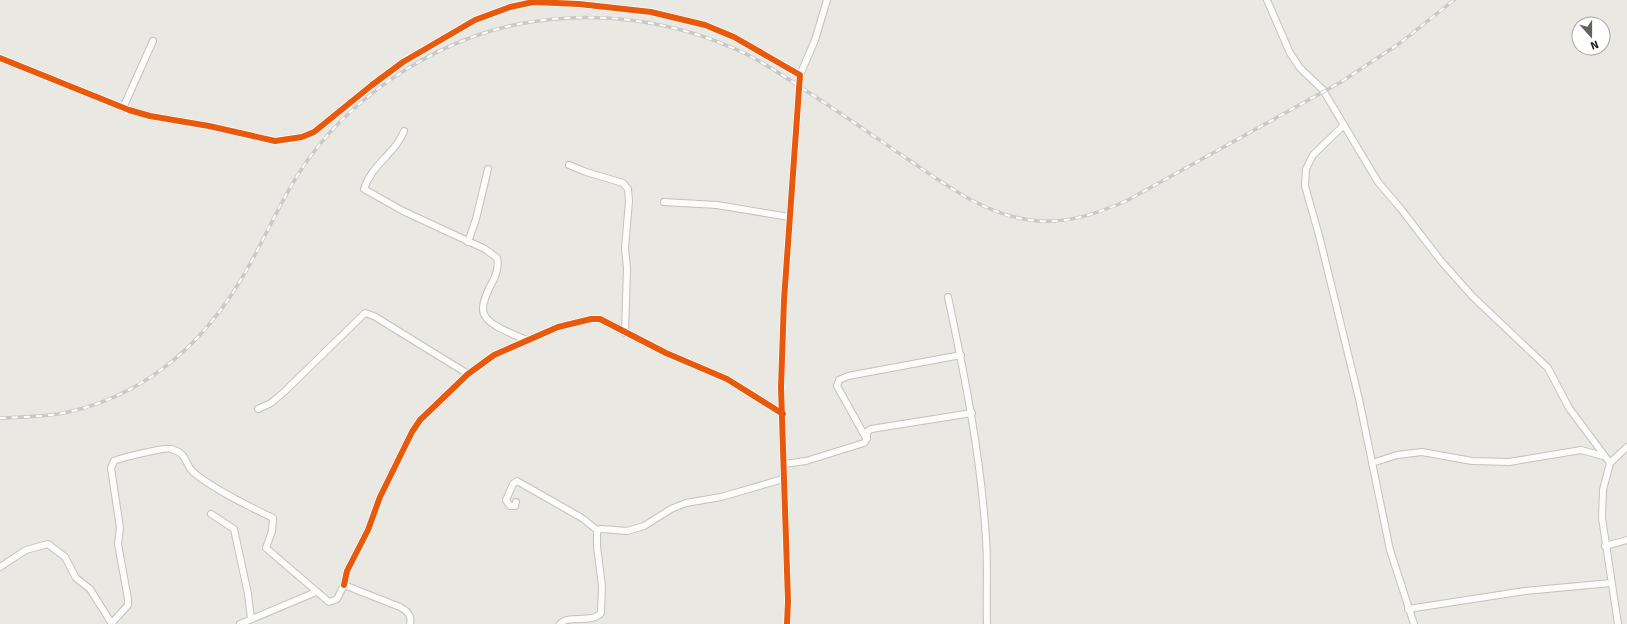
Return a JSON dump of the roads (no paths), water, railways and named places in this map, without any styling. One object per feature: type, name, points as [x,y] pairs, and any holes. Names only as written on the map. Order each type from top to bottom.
[{"type":"street","points":[[787,624],[788,601],[782,414],[784,300],[789,217],[800,75],[815,40],[827,0]]},
{"type":"street","points":[[1267,0],[1290,53],[1300,68],[1323,90],[1378,182],[1401,209],[1440,261],[1473,297],[1548,368],[1569,408],[1603,456],[1610,463]]},
{"type":"street","points":[[0,58],[123,108],[150,116],[209,126],[260,139],[275,141],[302,136],[322,127],[372,85],[403,62],[475,20],[510,7],[533,2],[579,4],[651,12],[705,25],[734,37],[800,75]]},
{"type":"street","points":[[123,108],[153,41]]},
{"type":"street","points":[[1344,125],[1313,155],[1306,169],[1305,182],[1359,399],[1390,550],[1414,624]]},
{"type":"street","points":[[404,131],[400,141],[376,167],[366,182],[364,189],[403,211],[484,249],[497,258],[498,263],[496,275],[486,294],[483,314],[488,320],[499,327],[527,340]]},
{"type":"street","points":[[569,165],[622,183],[628,190],[629,201],[625,248],[627,295],[625,333]]},
{"type":"street","points":[[468,242],[476,219],[488,169]]},
{"type":"street","points":[[664,202],[717,205],[789,217]]},
{"type":"street","points":[[948,297],[972,413],[986,540],[987,624]]},
{"type":"street","points":[[258,409],[271,403],[284,392],[365,313],[374,316],[468,374]]},
{"type":"street","points":[[0,567],[26,550],[48,544],[65,557],[76,578],[90,589],[112,624],[128,605],[128,599],[118,544],[120,528],[111,468],[114,460],[124,456],[140,455],[169,448],[182,453],[192,471],[211,484],[273,518],[272,531],[266,548],[328,602],[337,599],[344,586],[347,571],[356,556],[380,497],[412,432],[420,420],[468,374],[494,355],[558,327],[591,319],[606,322],[666,353],[727,378],[782,414]]},
{"type":"street","points":[[867,439],[838,386],[839,380],[848,376],[961,355]]},
{"type":"street","points":[[784,464],[806,461],[864,443],[867,439],[867,432],[871,429],[972,413]]},
{"type":"street","points":[[1618,624],[1605,546],[1602,518],[1603,490],[1610,463],[1627,447]]},
{"type":"street","points":[[1372,464],[1397,455],[1422,452],[1472,461],[1509,462],[1581,450],[1603,456]]},
{"type":"street","points":[[516,502],[515,506],[510,506],[506,500],[513,484],[517,481],[582,518],[598,530],[627,531],[644,526],[671,509],[686,503],[721,497],[783,480]]},
{"type":"street","points":[[211,514],[234,528],[248,594],[251,620]]},
{"type":"street","points":[[560,624],[566,621],[590,621],[599,617],[601,613],[602,586],[597,547],[598,530]]},
{"type":"street","points":[[1605,546],[1627,540]]},
{"type":"street","points":[[1408,609],[1525,591],[1611,583]]},
{"type":"street","points":[[344,586],[400,607],[408,612],[411,619],[410,624]]},
{"type":"street","points":[[240,624],[316,592]]},
{"type":"railway","points":[[0,418],[51,415],[95,405],[143,382],[165,367],[186,349],[222,309],[253,258],[299,173],[318,146],[341,121],[394,77],[424,59],[455,44],[487,32],[519,24],[576,18],[634,20],[690,32],[744,53],[768,66],[937,179],[981,205],[1013,217],[1030,220],[1055,221],[1068,220],[1092,214],[1128,200],[1341,82],[1400,43],[1454,0]]}]
